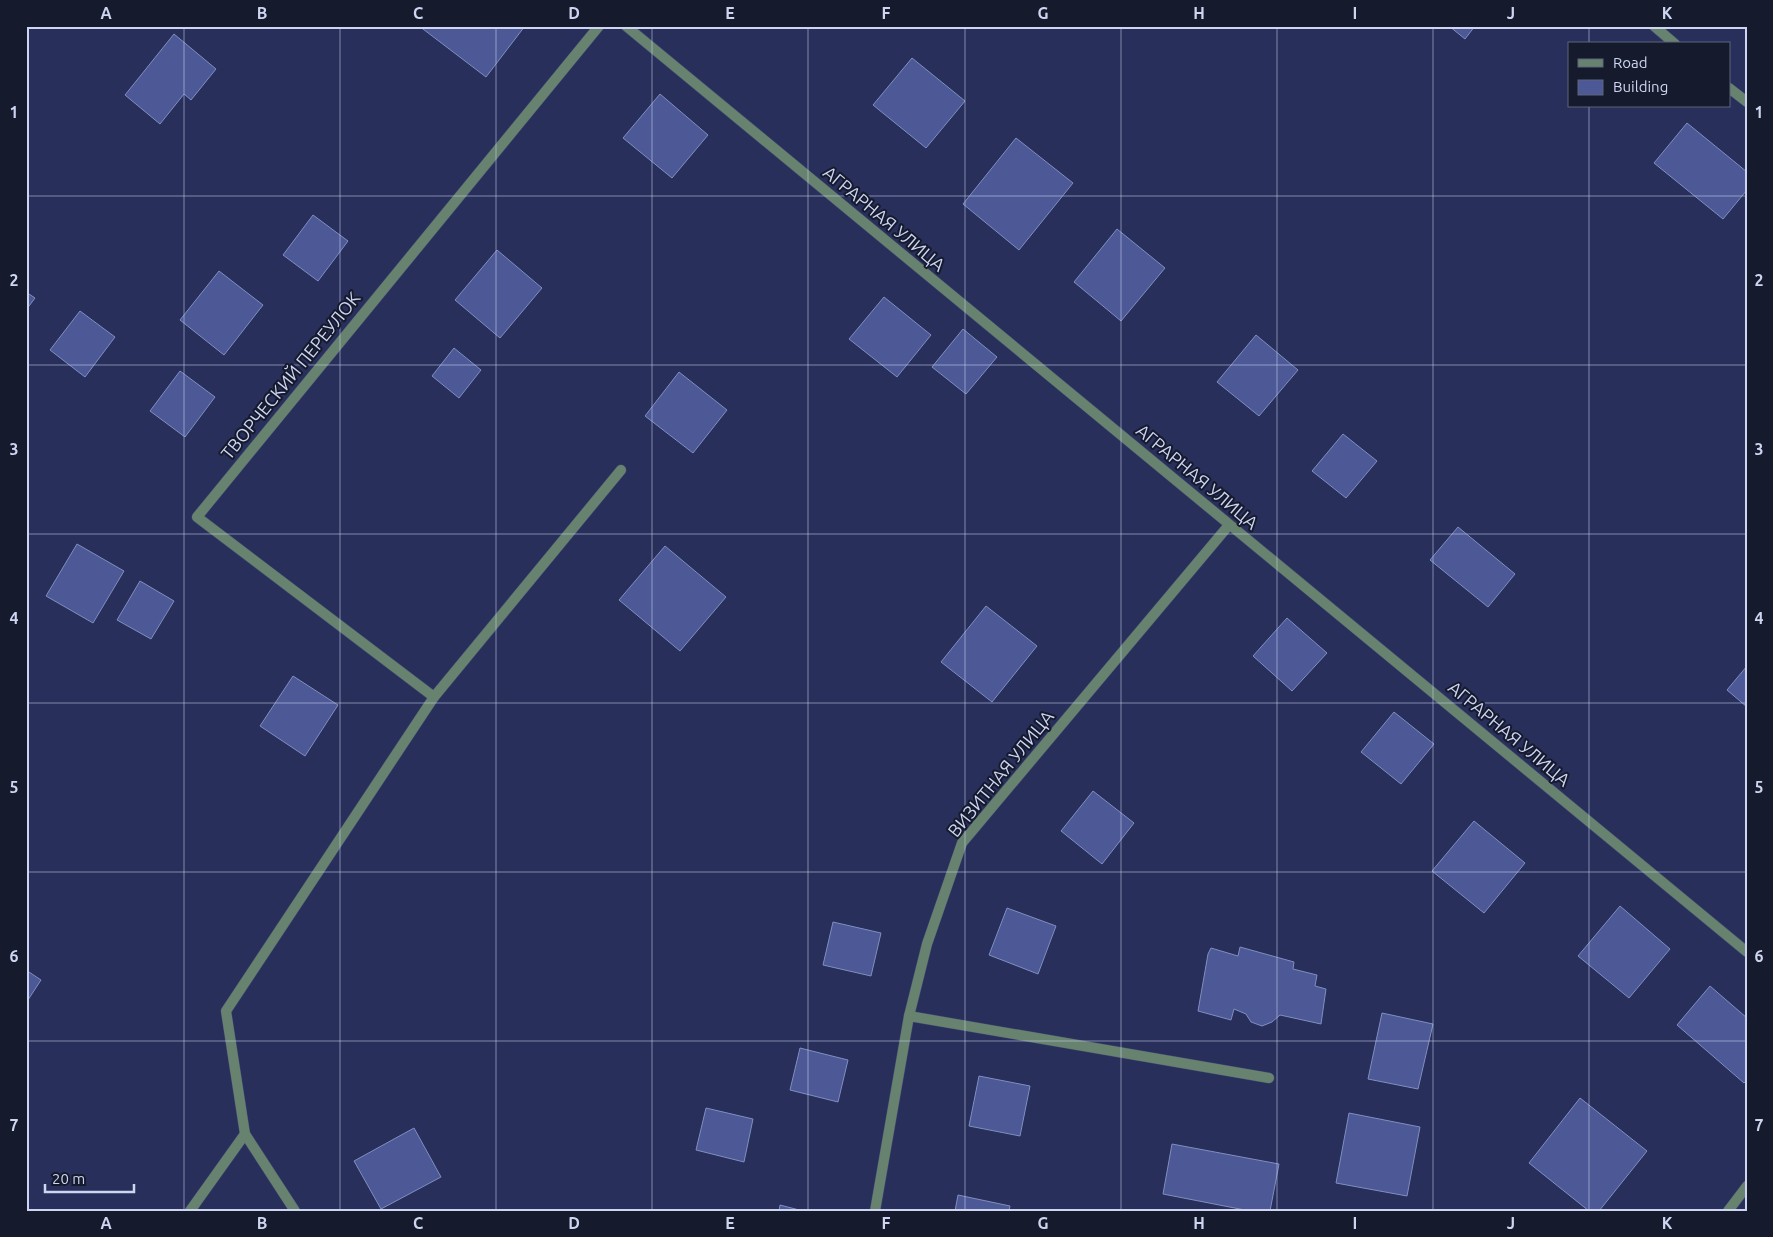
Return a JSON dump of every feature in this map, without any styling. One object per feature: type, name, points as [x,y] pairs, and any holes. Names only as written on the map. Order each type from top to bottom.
[{"type":"street","name":"ТВОРЧЕСКИЙ ПЕРЕУЛОК","points":[[434,697],[197,517],[599,26]]},
{"type":"street","name":"АГРАРНАЯ УЛИЦА","points":[[626,26],[1747,952]]},
{"type":"street","points":[[1654,26],[1673,42]]},
{"type":"street","points":[[1730,89],[1747,102]]},
{"type":"street","points":[[294,1211],[245,1134],[226,1011],[434,697],[621,470]]},
{"type":"street","name":"ВИЗИТНАЯ УЛИЦА","points":[[875,1211],[909,1016],[927,944],[962,843],[1229,525]]},
{"type":"street","points":[[909,1016],[1269,1078]]},
{"type":"street","points":[[190,1211],[245,1134]]},
{"type":"street","points":[[1728,1211],[1747,1186]]},
{"type":"building","points":[[419,26],[525,26],[486,77]]},
{"type":"building","points":[[1449,26],[1475,26],[1465,39]]},
{"type":"building","points":[[174,34],[216,69],[191,100],[184,94],[160,124],[125,95]]},
{"type":"building","points":[[912,58],[965,101],[926,148],[873,105]]},
{"type":"building","points":[[660,94],[708,135],[672,178],[623,138]]},
{"type":"building","points":[[1687,123],[1747,172],[1747,190],[1723,219],[1654,163]]},
{"type":"building","points":[[1016,138],[1073,183],[1019,250],[963,204]]},
{"type":"building","points":[[313,215],[348,241],[318,281],[283,255]]},
{"type":"building","points":[[1117,229],[1165,268],[1121,321],[1074,282]]},
{"type":"building","points":[[497,250],[542,288],[500,338],[455,300]]},
{"type":"building","points":[[219,271],[263,305],[224,355],[180,320]]},
{"type":"building","points":[[26,292],[35,298],[26,310]]},
{"type":"building","points":[[884,297],[931,335],[897,377],[849,339]]},
{"type":"building","points":[[80,311],[115,337],[85,377],[50,350]]},
{"type":"building","points":[[963,329],[997,357],[966,394],[932,367]]},
{"type":"building","points":[[1256,335],[1298,370],[1259,416],[1217,382]]},
{"type":"building","points":[[454,348],[481,370],[459,398],[432,376]]},
{"type":"building","points":[[180,371],[215,397],[185,437],[150,411]]},
{"type":"building","points":[[679,372],[727,410],[693,453],[645,416]]},
{"type":"building","points":[[1343,434],[1377,461],[1346,498],[1312,471]]},
{"type":"building","points":[[1458,527],[1515,574],[1488,607],[1430,560]]},
{"type":"building","points":[[77,544],[124,571],[93,623],[46,596]]},
{"type":"building","points":[[665,546],[726,597],[680,651],[619,600]]},
{"type":"building","points":[[140,581],[174,601],[151,639],[117,620]]},
{"type":"building","points":[[986,606],[1037,646],[992,702],[941,662]]},
{"type":"building","points":[[1287,618],[1327,653],[1292,691],[1253,656]]},
{"type":"building","points":[[1747,666],[1747,707],[1727,690]]},
{"type":"building","points":[[293,676],[338,705],[305,756],[260,726]]},
{"type":"building","points":[[1394,712],[1434,744],[1401,784],[1361,752]]},
{"type":"building","points":[[1093,791],[1134,823],[1102,864],[1061,831]]},
{"type":"building","points":[[1474,821],[1525,863],[1484,913],[1432,871]]},
{"type":"building","points":[[1620,906],[1670,949],[1629,998],[1578,956]]},
{"type":"building","points":[[1007,908],[1056,926],[1038,974],[989,955]]},
{"type":"building","points":[[833,922],[881,933],[871,976],[823,965]]},
{"type":"building","points":[[1240,947],[1294,962],[1293,969],[1317,975],[1315,986],[1326,989],[1321,1024],[1280,1015],[1272,1022],[1262,1026],[1251,1022],[1246,1014],[1234,1009],[1231,1020],[1198,1011],[1208,954],[1211,948],[1238,956]]},
{"type":"building","points":[[26,970],[41,980],[26,1003]]},
{"type":"building","points":[[1710,986],[1747,1018],[1747,1080],[1744,1083],[1677,1025]]},
{"type":"building","points":[[1382,1013],[1433,1024],[1418,1089],[1368,1079]]},
{"type":"building","points":[[800,1048],[848,1060],[838,1102],[790,1090]]},
{"type":"building","points":[[979,1076],[1030,1086],[1020,1136],[969,1126]]},
{"type":"building","points":[[1580,1098],[1647,1151],[1599,1211],[1589,1211],[1529,1163]]},
{"type":"building","points":[[706,1108],[753,1119],[744,1162],[696,1150]]},
{"type":"building","points":[[1349,1113],[1420,1127],[1407,1196],[1336,1183]]},
{"type":"building","points":[[414,1128],[441,1177],[381,1209],[354,1161]]},
{"type":"building","points":[[1172,1144],[1279,1164],[1270,1211],[1250,1211],[1163,1194]]},
{"type":"building","points":[[958,1195],[1010,1206],[1009,1211],[955,1211]]},
{"type":"building","points":[[780,1205],[803,1211],[779,1211]]}]
